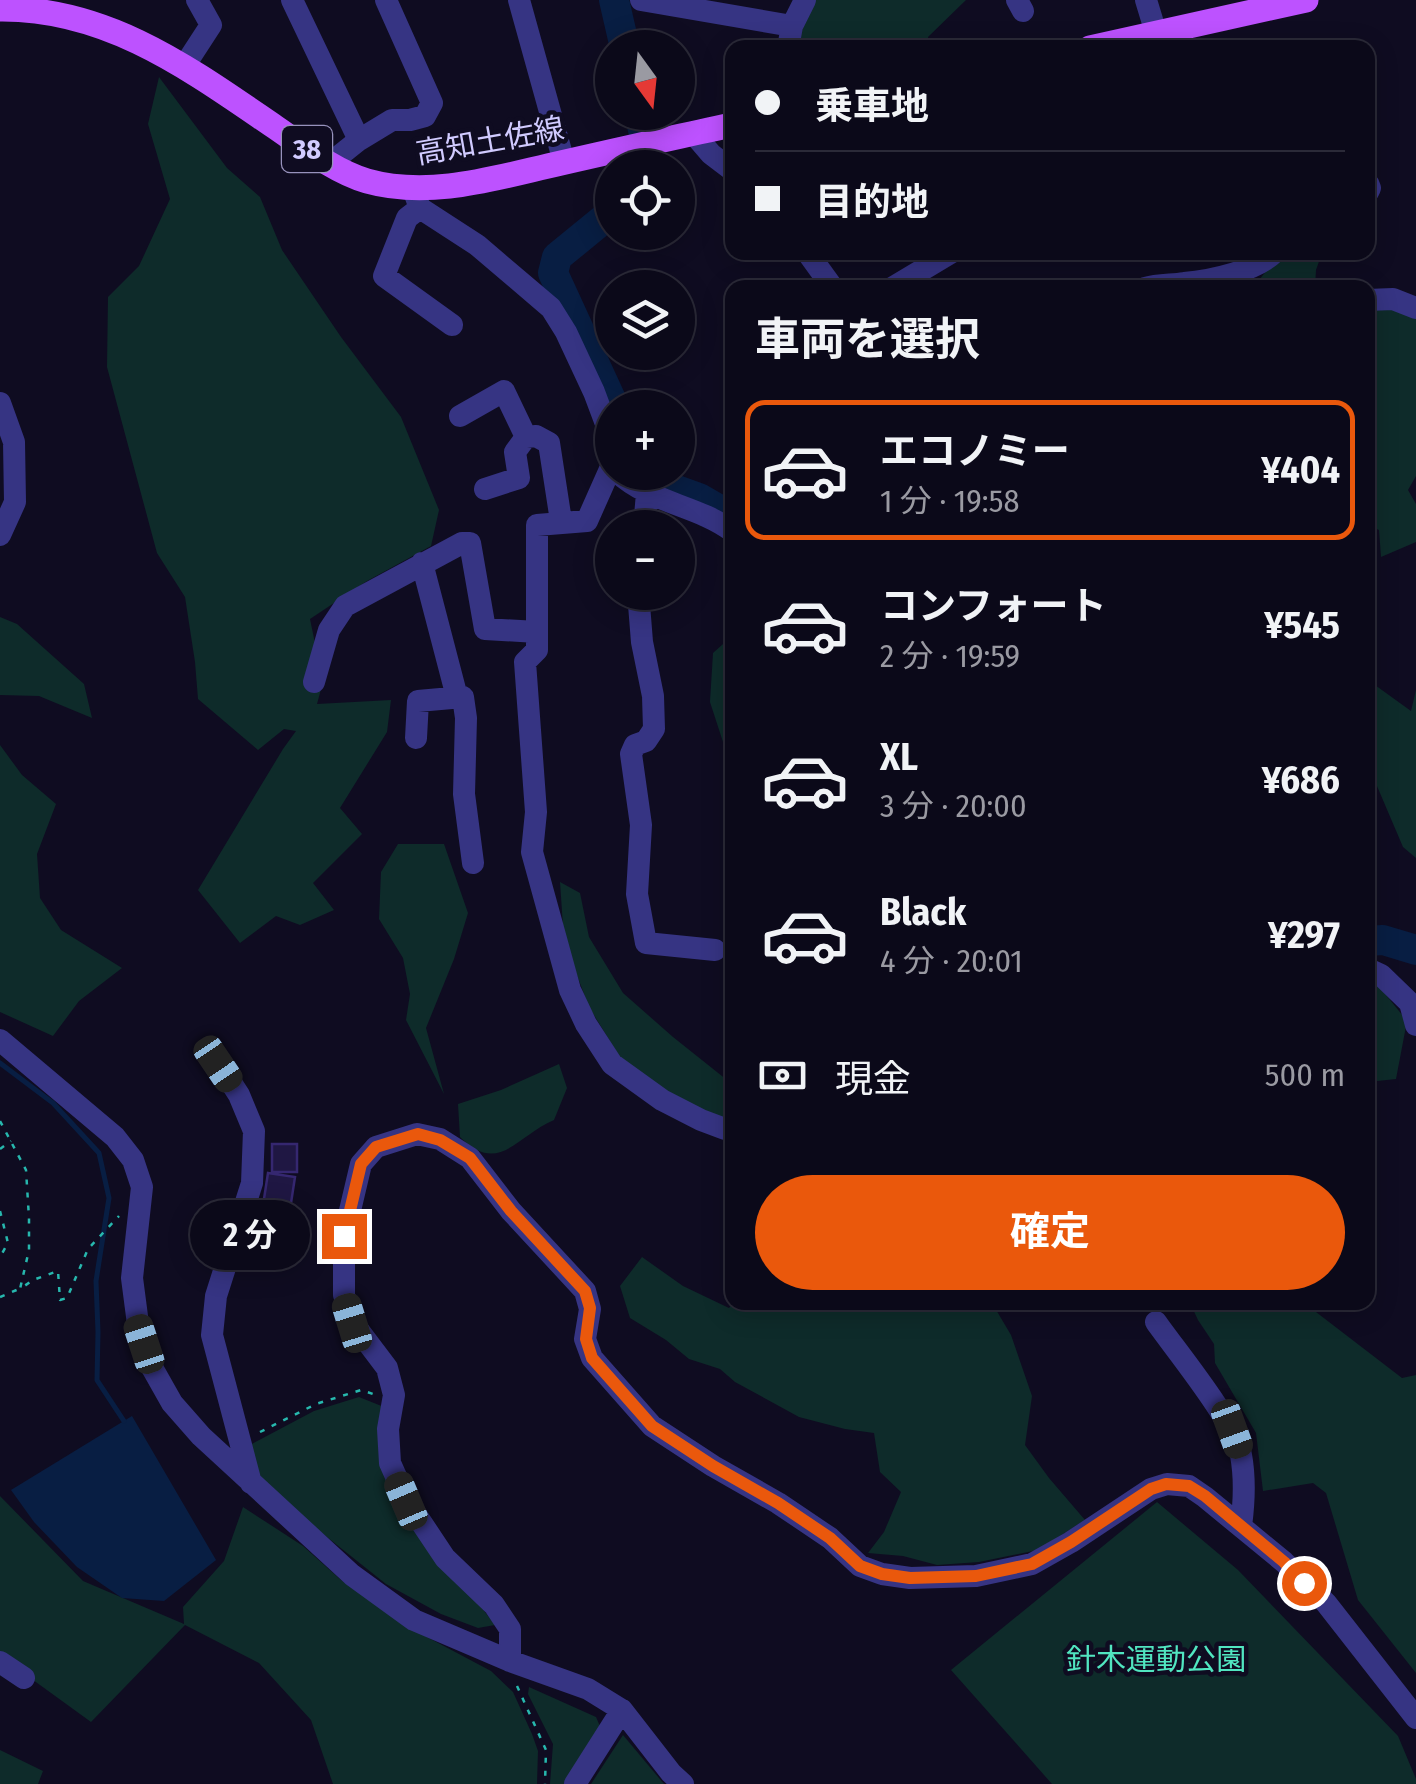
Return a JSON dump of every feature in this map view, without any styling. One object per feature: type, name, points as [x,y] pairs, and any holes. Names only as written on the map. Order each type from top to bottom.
[{"type":"main road","points":[[1128,40],[1306,0]]},
{"type":"main road","name":"高知土佐線","points":[[13,6],[84,20],[130,38],[185,65],[329,164],[417,198],[725,127]]},
{"type":"street","points":[[185,65],[211,25],[197,0]]},
{"type":"street","points":[[292,0],[359,140]]},
{"type":"street","points":[[329,164],[392,120],[425,116],[432,103],[386,0]]},
{"type":"street","points":[[520,0],[564,162]]},
{"type":"street","points":[[641,0],[790,37],[805,0]]},
{"type":"street","points":[[1146,0],[1156,34]]},
{"type":"street","points":[[693,134],[725,165]]},
{"type":"street","points":[[452,325],[384,276],[417,198],[550,308],[566,332],[595,395]]},
{"type":"street","points":[[905,280],[939,260]]},
{"type":"street","points":[[1201,280],[1242,271],[1267,260]]},
{"type":"street","points":[[1375,300],[1394,299],[1416,308]]},
{"type":"street","points":[[460,416],[504,391],[526,437]]},
{"type":"street","points":[[0,403],[14,442],[15,502],[0,534]]},
{"type":"street","points":[[486,488],[519,478],[515,452],[526,437],[536,436],[550,443],[561,522]]},
{"type":"street","points":[[604,490],[588,521],[538,524],[537,650],[525,662],[536,812],[532,852],[570,990],[612,1064],[662,1100],[725,1128]]},
{"type":"street","points":[[642,490],[725,526]]},
{"type":"street","points":[[646,510],[647,493]]},
{"type":"street","points":[[314,682],[328,630],[345,606],[462,543],[470,543],[485,629],[537,632]]},
{"type":"street","points":[[422,563],[457,697]]},
{"type":"street","points":[[639,610],[653,696],[654,729],[646,741],[635,745],[631,754],[642,824],[637,894],[646,943],[715,950]]},
{"type":"street","points":[[416,738],[418,701],[463,697],[464,794],[472,863]]},
{"type":"street","points":[[1375,972],[1410,1002],[1416,1026]]},
{"type":"street","points":[[0,1040],[115,1136],[133,1160],[142,1188],[132,1278],[138,1324],[150,1364],[172,1403],[200,1436],[352,1575],[414,1620],[588,1689],[622,1710],[683,1784]]},
{"type":"street","points":[[218,1064],[239,1096],[254,1131],[252,1184],[216,1296],[212,1335],[251,1483]]},
{"type":"street","points":[[510,1661],[510,1628],[494,1605],[444,1558],[406,1501],[390,1463],[388,1429],[394,1396],[387,1368],[352,1323],[344,1295],[344,1236],[361,1164],[376,1147],[418,1134],[440,1140],[470,1158],[511,1211],[585,1291],[590,1308],[586,1339],[592,1358],[652,1426],[778,1503],[830,1538],[860,1566],[910,1578],[976,1576],[1032,1564],[1151,1489],[1166,1484],[1189,1486],[1284,1562],[1326,1603],[1416,1718]]},
{"type":"street","points":[[1156,1322],[1232,1429],[1241,1454],[1241,1526]]},
{"type":"street","points":[[0,1662],[24,1678]]},
{"type":"street","points":[[575,1784],[622,1710]]},
{"type":"path","points":[[0,1120],[26,1170],[29,1250],[20,1288]]},
{"type":"path","points":[[0,1149],[11,1140]]},
{"type":"path","points":[[0,1211],[8,1243],[0,1258]]},
{"type":"path","points":[[0,1298],[58,1271],[60,1300],[66,1298],[88,1250],[120,1214]]},
{"type":"path","points":[[240,1443],[316,1404],[361,1390],[392,1402]]},
{"type":"path","points":[[510,1661],[546,1750],[545,1784]]},
{"type":"green space","points":[[814,0],[966,0],[929,40],[798,40]]},
{"type":"green space","points":[[159,77],[227,168],[260,197],[282,250],[401,417],[439,510],[431,546],[367,581],[310,619],[323,682],[317,704],[391,700],[387,732],[340,808],[362,834],[313,883],[334,910],[300,925],[276,916],[240,943],[198,890],[296,731],[284,729],[258,750],[198,699],[185,597],[157,553],[107,367],[108,297],[139,266],[170,199],[148,124]]},
{"type":"green space","points":[[1275,260],[1320,260],[1315,280],[1259,280]]},
{"type":"green space","points":[[1375,298],[1416,303],[1416,476],[1408,490],[1416,504],[1416,542],[1381,557],[1379,530],[1375,528]]},
{"type":"green space","points":[[0,617],[17,624],[84,684],[92,718],[39,696],[0,695]]},
{"type":"green space","points":[[725,642],[723,742],[710,702],[713,653]]},
{"type":"green space","points":[[1375,685],[1411,711],[1416,690],[1416,858],[1403,847],[1375,781]]},
{"type":"green space","points":[[0,745],[22,775],[56,804],[37,854],[40,898],[61,930],[122,968],[79,1001],[53,1036],[0,1012]]},
{"type":"green space","points":[[398,844],[444,844],[468,913],[426,1028],[444,1094],[406,1020],[410,994],[403,958],[379,919],[381,872]]},
{"type":"green space","points":[[560,882],[580,893],[589,937],[623,993],[725,1078],[725,1127],[666,1095],[621,1059],[589,1007],[564,941]]},
{"type":"green space","points":[[1375,981],[1407,1021],[1396,1079],[1375,1081]]},
{"type":"green space","points":[[559,1064],[567,1088],[554,1120],[497,1153],[474,1148],[460,1137],[458,1104]]},
{"type":"green space","points":[[642,1257],[683,1286],[725,1306],[725,1310],[996,1310],[1011,1335],[1032,1396],[1025,1445],[1085,1520],[1038,1550],[979,1562],[937,1565],[903,1556],[868,1553],[884,1532],[901,1492],[880,1472],[874,1433],[799,1417],[735,1382],[720,1369],[689,1359],[630,1318],[620,1286]]},
{"type":"green space","points":[[1193,1310],[1315,1310],[1402,1378],[1416,1375],[1416,1673],[1358,1600],[1326,1493],[1313,1483],[1263,1491],[1256,1433],[1215,1363],[1214,1344]]},
{"type":"green space","points":[[359,1397],[384,1407],[381,1436],[478,1603],[495,1625],[478,1628],[441,1614],[386,1584],[298,1514],[258,1475],[248,1446],[314,1411]]},
{"type":"green space","points":[[0,1496],[83,1581],[184,1624],[183,1607],[224,1561],[243,1507],[303,1546],[341,1580],[408,1627],[491,1671],[513,1692],[532,1734],[538,1751],[537,1784],[333,1784],[311,1720],[259,1663],[185,1625],[91,1722],[0,1656]]},
{"type":"green space","name":"針木運動公園","points":[[1157,1502],[1238,1570],[1398,1736],[1416,1784],[1052,1784],[951,1670]]},
{"type":"green space","points":[[529,1687],[596,1717],[602,1731],[568,1784],[550,1784],[553,1744],[528,1694]]},
{"type":"green space","points":[[623,1735],[664,1784],[591,1784]]},
{"type":"green space","points":[[0,1750],[43,1771],[38,1784],[0,1784]]},
{"type":"water","points":[[132,1416],[216,1560],[164,1601],[122,1598],[77,1567],[34,1522],[11,1490]]},
{"type":"building","points":[[272,1144],[297,1144],[297,1172],[272,1172]]},
{"type":"building","points":[[268,1173],[295,1177],[291,1203],[264,1199]]},
{"type":"building","points":[[257,1200],[291,1208],[285,1231],[251,1223]]},
{"type":"waterway","points":[[614,0],[621,30]]},
{"type":"waterway","points":[[643,130],[648,150]]},
{"type":"waterway","points":[[595,226],[557,257],[553,273],[607,390]]},
{"type":"waterway","points":[[677,490],[725,513]]},
{"type":"waterway","points":[[1375,941],[1416,950]]},
{"type":"waterway","points":[[0,1063],[53,1103],[99,1153],[109,1198],[96,1281],[97,1380],[124,1421]]},
{"type":"route","points":[[344,1236],[361,1164],[376,1147],[418,1134],[440,1140],[470,1158],[511,1211],[585,1291],[590,1308],[586,1339],[592,1358],[652,1426],[830,1538],[860,1566],[882,1574],[910,1578],[976,1576],[1032,1564],[1151,1489],[1166,1484],[1189,1486],[1205,1496],[1304,1583]]}]
